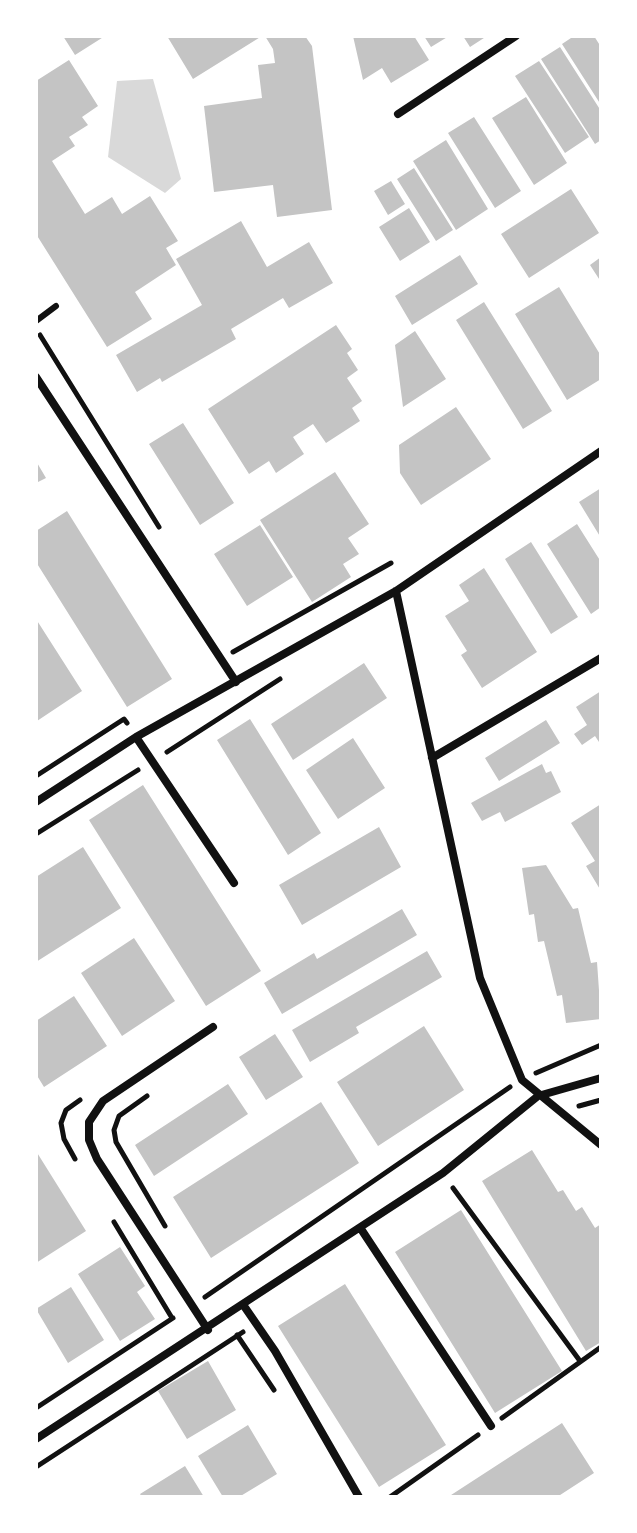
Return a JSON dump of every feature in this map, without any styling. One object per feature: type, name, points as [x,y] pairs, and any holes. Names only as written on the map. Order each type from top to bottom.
[{"type":"street","points":[[398,114],[516,36]]},
{"type":"street","points":[[36,377],[236,682]]},
{"type":"street","points":[[36,802],[136,737],[396,591],[601,451]]},
{"type":"street","points":[[396,591],[480,978],[522,1080],[601,1145]]},
{"type":"street","points":[[432,758],[601,658]]},
{"type":"street","points":[[136,737],[234,883]]},
{"type":"street","points":[[208,1330],[97,1159],[89,1140],[89,1122],[103,1101],[213,1027]]},
{"type":"street","points":[[36,1439],[208,1330],[443,1173],[538,1096],[549,1090],[601,1078]]},
{"type":"street","points":[[361,1229],[491,1426]]},
{"type":"street","points":[[244,1306],[359,1497]]},
{"type":"lane","points":[[36,321],[56,306]]},
{"type":"path","points":[[36,329],[164,535]]},
{"type":"path","points":[[220,660],[391,563]]},
{"type":"path","points":[[227,639],[252,672]]},
{"type":"path","points":[[36,834],[286,675]]},
{"type":"path","points":[[533,1074],[601,1045]]},
{"type":"path","points":[[528,1062],[533,1074],[549,1090]]},
{"type":"path","points":[[36,1408],[522,1080]]},
{"type":"path","points":[[158,1088],[119,1116],[114,1130],[116,1142],[168,1232]]},
{"type":"path","points":[[79,1165],[64,1139],[61,1123],[66,1110],[92,1093]]},
{"type":"path","points":[[582,1115],[572,1108],[601,1100]]},
{"type":"path","points":[[453,1188],[580,1361]]},
{"type":"path","points":[[110,1216],[172,1318]]},
{"type":"path","points":[[198,1283],[206,1296]]},
{"type":"path","points":[[36,1467],[256,1323]]},
{"type":"shaded area","points":[[153,79],[181,179],[165,193],[108,157],[117,81]]},
{"type":"building","points":[[63,36],[105,36],[75,55]]},
{"type":"building","points":[[167,36],[262,36],[193,79]]},
{"type":"building","points":[[265,36],[305,36],[312,46],[332,210],[277,217],[273,185],[214,192],[204,106],[262,98],[258,65],[275,63],[273,49]]},
{"type":"building","points":[[353,36],[414,36],[429,60],[391,83],[382,68],[363,80]]},
{"type":"building","points":[[424,36],[449,36],[431,47]]},
{"type":"building","points":[[463,36],[487,36],[470,47]]},
{"type":"building","points":[[574,36],[594,36],[601,47],[601,105],[562,44]]},
{"type":"building","points":[[560,47],[601,111],[601,140],[595,144],[541,59]]},
{"type":"building","points":[[69,60],[98,106],[82,117],[88,125],[69,137],[75,146],[52,161],[85,214],[112,197],[122,214],[150,196],[178,241],[166,248],[176,265],[135,292],[152,319],[107,347],[36,234],[36,81]]},
{"type":"building","points":[[539,61],[589,137],[565,153],[515,76]]},
{"type":"building","points":[[526,97],[567,163],[534,185],[492,118]]},
{"type":"building","points":[[474,117],[521,191],[495,208],[448,133]]},
{"type":"building","points":[[446,140],[488,209],[456,230],[413,161]]},
{"type":"building","points":[[414,168],[453,230],[436,241],[397,179]]},
{"type":"building","points":[[391,181],[405,204],[388,215],[374,191]]},
{"type":"building","points":[[571,189],[599,233],[529,278],[501,234]]},
{"type":"building","points":[[409,208],[430,242],[400,261],[379,227]]},
{"type":"building","points":[[241,221],[267,267],[309,242],[333,283],[289,308],[283,298],[231,329],[236,339],[162,382],[160,378],[137,392],[116,355],[202,305],[176,259]]},
{"type":"building","points":[[460,255],[478,284],[412,325],[395,296]]},
{"type":"building","points":[[601,257],[601,282],[590,265]]},
{"type":"building","points":[[559,287],[601,356],[601,379],[567,400],[515,314]]},
{"type":"building","points":[[484,302],[552,411],[523,429],[456,320]]},
{"type":"building","points":[[336,325],[352,349],[347,353],[358,370],[347,378],[362,401],[352,408],[360,421],[326,443],[313,424],[293,437],[304,454],[276,473],[269,461],[249,474],[208,409]]},
{"type":"building","points":[[415,331],[446,379],[403,407],[395,345]]},
{"type":"building","points":[[456,407],[491,459],[421,505],[400,473],[399,445]]},
{"type":"building","points":[[183,423],[234,503],[200,525],[149,444]]},
{"type":"building","points":[[36,461],[46,478],[36,483]]},
{"type":"building","points":[[335,472],[369,524],[348,538],[359,554],[343,564],[351,577],[312,602],[260,520]]},
{"type":"building","points":[[601,488],[601,538],[579,502]]},
{"type":"building","points":[[67,511],[172,679],[127,707],[36,562],[36,531]]},
{"type":"building","points":[[577,524],[601,562],[601,607],[591,614],[547,544]]},
{"type":"building","points":[[260,525],[293,577],[247,606],[214,554]]},
{"type":"building","points":[[531,542],[578,617],[551,634],[505,559]]},
{"type":"building","points":[[484,568],[537,652],[482,688],[461,655],[467,651],[445,616],[469,601],[459,585]]},
{"type":"building","points":[[36,619],[82,691],[37,721],[36,719]]},
{"type":"building","points":[[364,663],[387,698],[293,760],[271,724]]},
{"type":"building","points":[[601,691],[601,745],[595,736],[582,745],[574,734],[587,725],[576,707]]},
{"type":"building","points":[[250,719],[321,833],[288,855],[217,740]]},
{"type":"building","points":[[546,720],[560,743],[499,781],[485,758]]},
{"type":"building","points":[[353,738],[385,788],[338,819],[306,770]]},
{"type":"building","points":[[542,764],[546,773],[551,771],[561,792],[505,822],[500,812],[482,821],[471,803]]},
{"type":"building","points":[[143,785],[261,971],[206,1006],[89,820]]},
{"type":"building","points":[[601,804],[601,891],[586,866],[595,861],[571,823]]},
{"type":"building","points":[[379,827],[401,867],[302,925],[279,885]]},
{"type":"building","points":[[83,847],[121,908],[36,962],[36,877]]},
{"type":"building","points":[[546,865],[573,909],[578,908],[591,963],[597,962],[601,1019],[566,1023],[562,995],[557,996],[544,941],[538,942],[534,914],[529,915],[522,868]]},
{"type":"building","points":[[402,909],[417,935],[282,1014],[264,983],[314,953],[317,959]]},
{"type":"building","points":[[134,938],[175,1001],[122,1036],[81,973]]},
{"type":"building","points":[[427,951],[442,977],[356,1027],[359,1033],[310,1062],[292,1030]]},
{"type":"building","points":[[74,996],[107,1046],[44,1087],[36,1074],[36,1021]]},
{"type":"building","points":[[424,1026],[464,1090],[378,1146],[337,1082]]},
{"type":"building","points":[[275,1034],[303,1077],[266,1100],[239,1057]]},
{"type":"building","points":[[228,1084],[248,1114],[154,1176],[135,1145]]},
{"type":"building","points":[[321,1102],[359,1163],[211,1258],[173,1197]]},
{"type":"building","points":[[532,1150],[558,1192],[563,1190],[576,1211],[582,1207],[595,1228],[601,1224],[601,1342],[586,1351],[482,1181]]},
{"type":"building","points":[[36,1151],[86,1231],[36,1263]]},
{"type":"building","points":[[461,1210],[562,1371],[495,1413],[395,1252]]},
{"type":"building","points":[[120,1247],[145,1286],[137,1292],[155,1319],[120,1341],[78,1274]]},
{"type":"building","points":[[345,1284],[446,1445],[379,1487],[278,1326]]},
{"type":"building","points":[[71,1287],[104,1340],[68,1363],[36,1309]]},
{"type":"building","points":[[208,1361],[236,1410],[187,1439],[158,1391]]},
{"type":"building","points":[[562,1423],[594,1473],[557,1497],[448,1497]]},
{"type":"building","points":[[248,1425],[277,1474],[239,1497],[223,1497],[198,1456]]},
{"type":"building","points":[[185,1466],[204,1497],[142,1497],[140,1494]]}]
